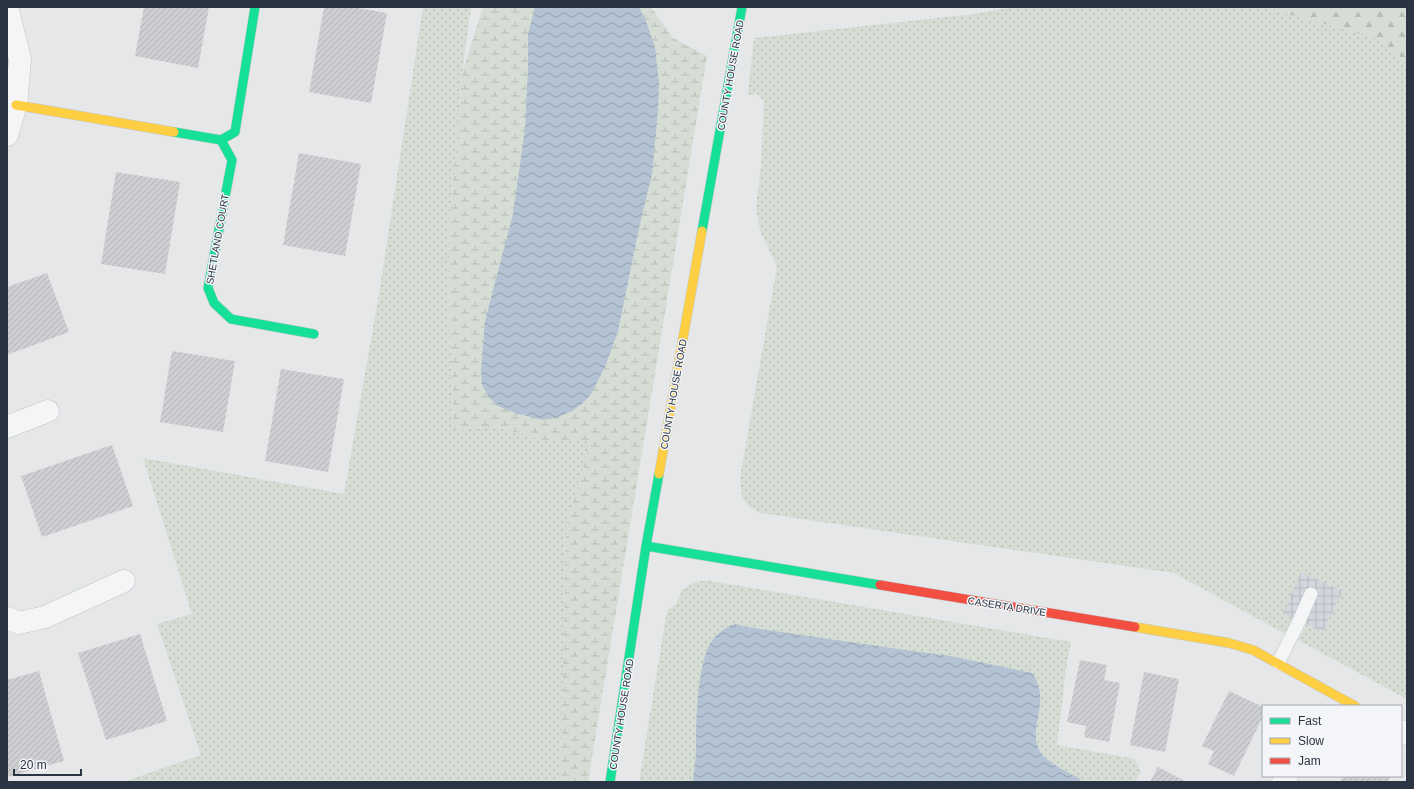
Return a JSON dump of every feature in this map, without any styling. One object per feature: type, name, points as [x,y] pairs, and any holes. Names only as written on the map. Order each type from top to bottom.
[{"type":"street","points":[[7,7],[20,59],[16,105],[7,135]]},
{"type":"street","points":[[16,105],[221,140],[236,132],[254,7]]},
{"type":"street","name":"COUNTY HOUSE ROAD","points":[[610,782],[646,546],[742,7]]},
{"type":"street","name":"SHETLAND COURT","points":[[221,140],[232,160],[208,288],[214,303],[231,319],[314,334]]},
{"type":"street","points":[[7,427],[48,411]]},
{"type":"street","name":"CASERTA DRIVE","points":[[646,546],[1215,640],[1246,647],[1278,663],[1328,700],[1350,705]]},
{"type":"street","points":[[7,618],[19,624],[45,617],[124,581]]},
{"type":"lane","points":[[1278,663],[1311,594]]},
{"type":"shaded area","points":[[1301,572],[1343,591],[1323,632],[1282,614]]},
{"type":"green space","points":[[423,7],[471,7],[462,73],[447,257],[454,430],[493,426],[547,441],[591,440],[566,527],[561,782],[123,782],[201,755],[157,624],[192,614],[143,458],[344,494],[380,288]]},
{"type":"green space","points":[[483,7],[651,7],[673,38],[707,56],[588,782],[561,782],[566,527],[591,440],[547,441],[493,426],[454,431],[447,257],[462,73]]},
{"type":"green space","points":[[1014,7],[1262,7],[1380,39],[1407,63],[1407,699],[1298,640],[1306,625],[1323,632],[1343,591],[1301,572],[1283,614],[1293,618],[1286,634],[1174,573],[760,513],[746,503],[741,491],[740,478],[777,266],[760,231],[756,207],[761,166],[764,101],[757,94],[748,95],[754,38],[974,14]]},
{"type":"green space","points":[[1262,7],[1407,7],[1407,63],[1380,39]]},
{"type":"green space","points":[[700,581],[710,581],[1071,642],[1066,669],[1057,745],[1135,759],[1141,772],[1135,782],[639,782],[667,610],[676,604],[682,590],[691,584]]},
{"type":"water","points":[[535,7],[639,7],[646,21],[655,47],[659,83],[652,174],[639,228],[618,331],[605,367],[591,394],[584,402],[572,411],[558,417],[543,420],[515,413],[498,406],[488,396],[482,385],[481,371],[485,321],[513,214],[525,129],[528,34]]},
{"type":"water","points":[[735,624],[747,627],[950,656],[1032,673],[1038,684],[1040,694],[1036,735],[1037,744],[1041,753],[1058,767],[1079,778],[1081,782],[693,782],[696,752],[696,725],[702,667],[710,644],[716,636]]},
{"type":"building","points":[[144,7],[209,7],[198,68],[135,56]]},
{"type":"building","points":[[324,7],[353,7],[387,13],[371,103],[309,92]]},
{"type":"building","points":[[299,153],[361,164],[345,256],[283,245]]},
{"type":"building","points":[[116,172],[180,182],[165,274],[101,264]]},
{"type":"building","points":[[47,273],[69,332],[7,355],[7,287]]},
{"type":"building","points":[[172,351],[235,361],[223,432],[160,422]]},
{"type":"building","points":[[281,369],[344,379],[328,472],[265,461]]},
{"type":"building","points":[[112,445],[133,506],[42,537],[21,476]]},
{"type":"building","points":[[140,634],[167,721],[106,740],[78,653]]},
{"type":"building","points":[[1080,660],[1107,665],[1104,680],[1120,683],[1109,742],[1084,737],[1086,726],[1067,722]]},
{"type":"building","points":[[39,671],[64,761],[7,777],[7,680]]},
{"type":"building","points":[[1144,672],[1179,679],[1165,752],[1130,745]]},
{"type":"building","points":[[1229,691],[1262,707],[1262,718],[1234,776],[1208,764],[1214,751],[1202,746]]},
{"type":"building","points":[[1158,767],[1187,782],[1150,782]]},
{"type":"building","points":[[1342,777],[1390,777],[1388,782],[1340,782]]},
{"type":"traffic: fast","points":[[174,132],[221,140],[235,132],[255,7]]},
{"type":"traffic: fast","points":[[702,231],[742,7]]},
{"type":"traffic: fast","points":[[221,140],[232,160],[208,288],[214,303],[231,319],[314,334]]},
{"type":"traffic: fast","points":[[610,782],[646,546],[659,474]]},
{"type":"traffic: fast","points":[[646,546],[880,585]]},
{"type":"traffic: slow","points":[[16,105],[174,132]]},
{"type":"traffic: slow","points":[[659,474],[702,231]]},
{"type":"traffic: slow","points":[[1135,627],[1229,643],[1253,650],[1353,705]]},
{"type":"traffic: jam","points":[[880,585],[1135,627]]}]
